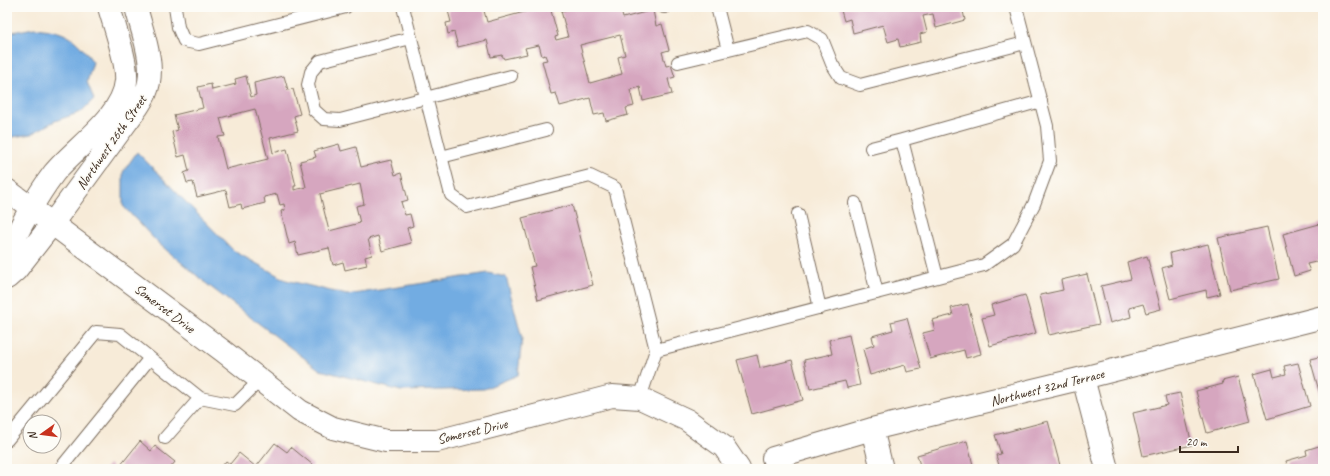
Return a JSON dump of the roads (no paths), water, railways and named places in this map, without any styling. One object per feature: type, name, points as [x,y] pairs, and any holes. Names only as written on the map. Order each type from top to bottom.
[{"type":"street","name":"Northwest 26th Street","points":[[32,210],[55,172],[97,131],[119,102],[125,90],[127,80],[125,65],[109,7]]},
{"type":"street","name":"Northwest 26th Street","points":[[52,224],[137,108],[147,92],[150,79],[150,65],[136,7]]},
{"type":"street","name":"Somerset Drive","points":[[7,190],[300,411],[333,428],[386,441],[437,441],[612,396],[640,398],[687,420],[724,447],[739,469]]},
{"type":"street","points":[[7,255],[32,210]]},
{"type":"street","points":[[7,278],[16,270],[52,224]]},
{"type":"street","name":"Northwest 32nd Terrace","points":[[773,458],[872,429],[1084,378],[1323,317]]},
{"type":"street","points":[[1084,378],[1107,469]]},
{"type":"street","points":[[872,429],[882,469]]},
{"type":"lane","points":[[175,7],[178,27],[184,42],[199,44],[346,7]]},
{"type":"lane","points":[[403,7],[451,195],[467,206],[590,176],[615,188],[656,350],[640,398]]},
{"type":"lane","points":[[717,7],[728,50]]},
{"type":"lane","points":[[656,350],[984,265],[1012,244],[1034,204],[1050,161],[1047,126],[1016,7]]},
{"type":"lane","points":[[678,62],[808,31],[822,39],[832,64],[841,78],[860,85],[1026,42]]},
{"type":"lane","points":[[411,38],[320,61],[311,72],[308,85],[314,110],[324,119],[340,120],[511,76]]},
{"type":"lane","points":[[872,148],[1041,101]]},
{"type":"lane","points":[[441,157],[546,130]]},
{"type":"lane","points":[[902,140],[936,277]]},
{"type":"lane","points":[[855,203],[877,293]]},
{"type":"lane","points":[[798,214],[820,308]]},
{"type":"lane","points":[[7,440],[96,332],[120,334],[200,398],[235,405],[260,380]]},
{"type":"lane","points":[[60,469],[150,358]]},
{"type":"lane","points":[[165,438],[200,398]]},
{"type":"water","points":[[34,28],[62,33],[80,46],[86,53],[93,62],[87,82],[94,99],[81,112],[55,121],[31,134],[7,138],[7,33]]},
{"type":"water","points":[[137,152],[234,251],[286,280],[347,295],[488,273],[506,277],[522,338],[518,375],[484,389],[401,391],[320,370],[208,285],[158,243],[123,206],[123,172]]}]
